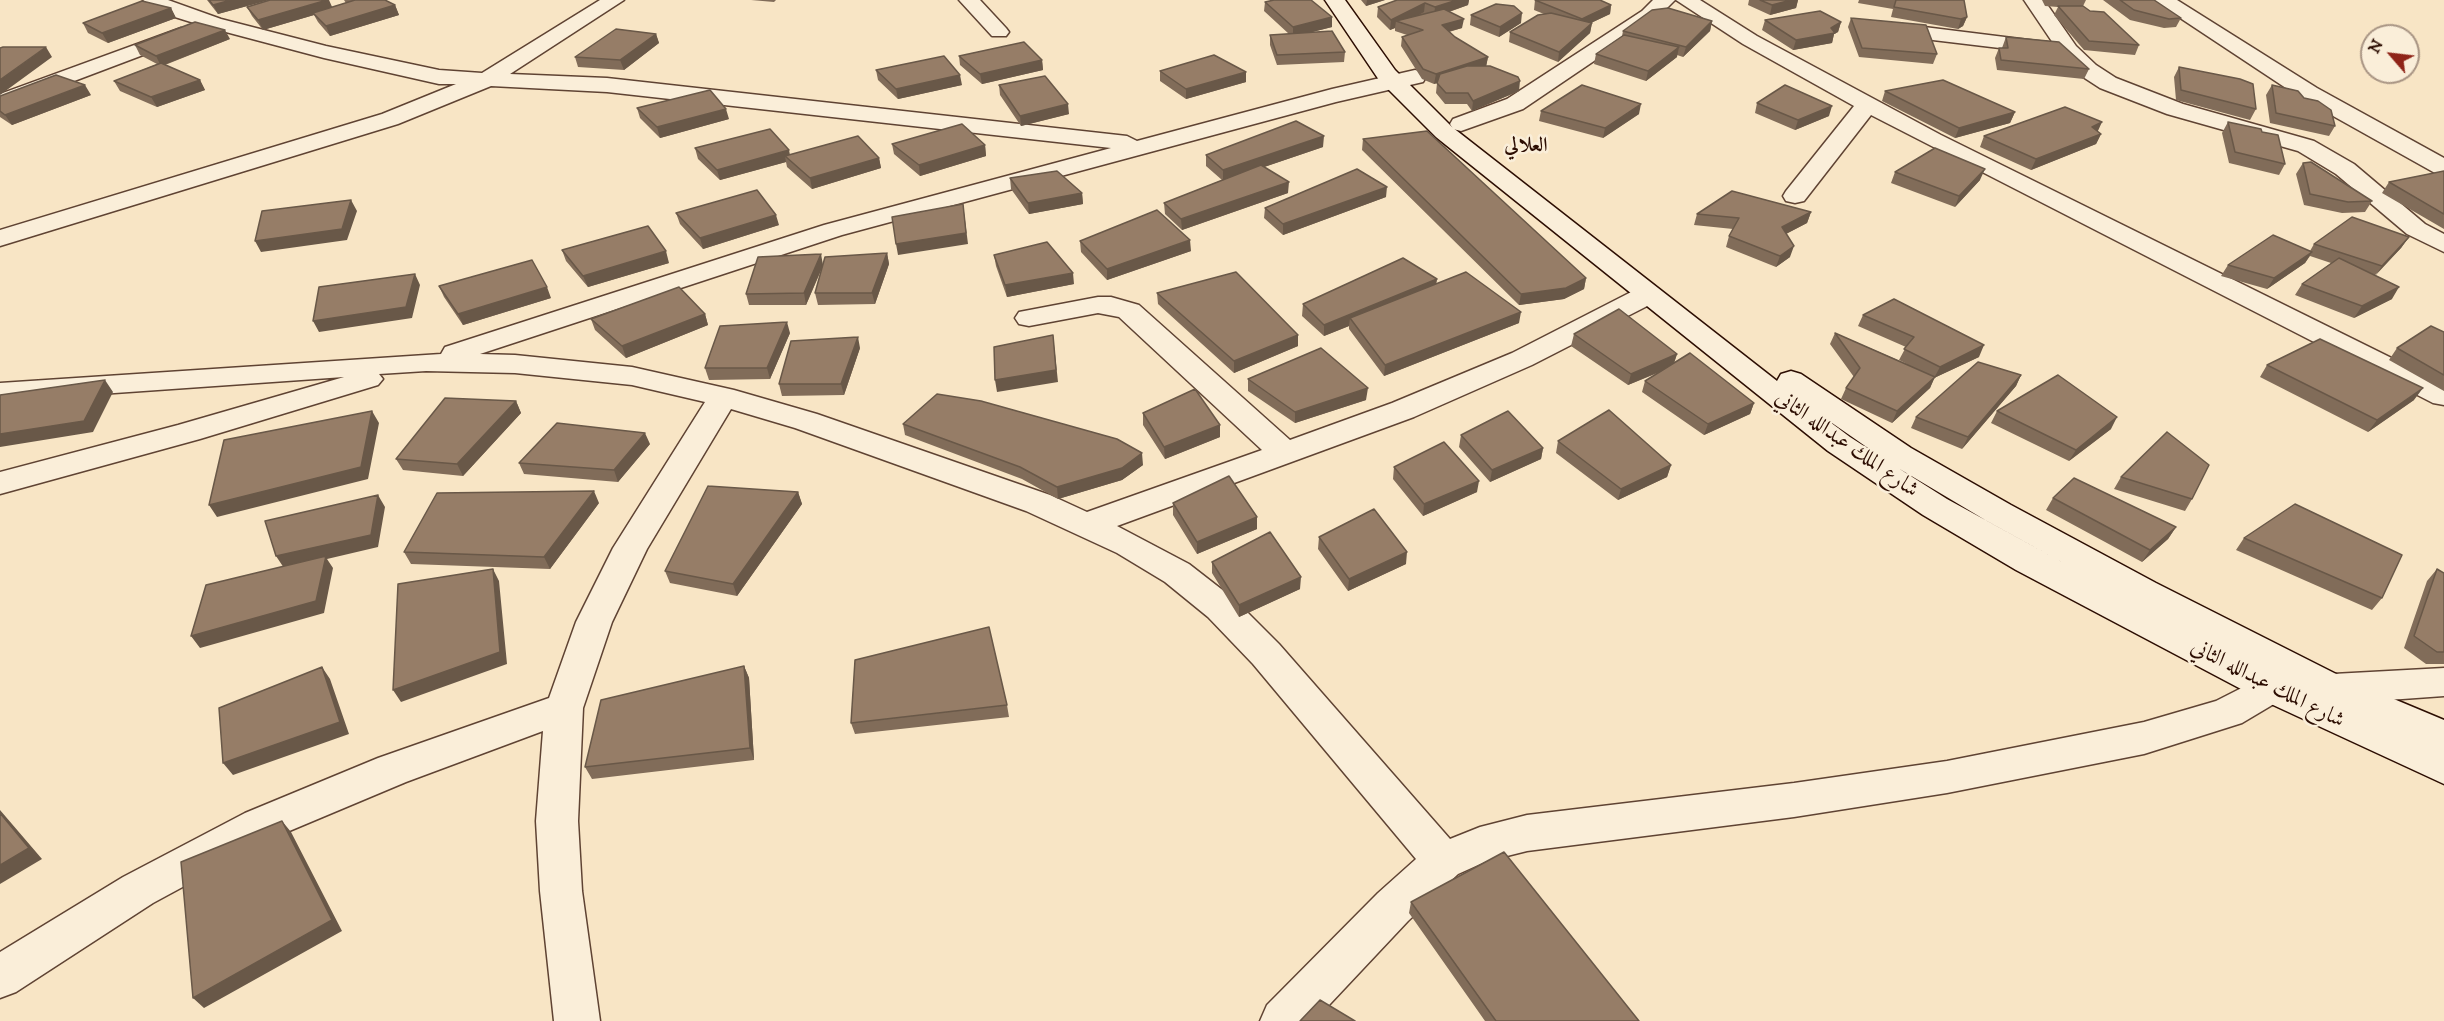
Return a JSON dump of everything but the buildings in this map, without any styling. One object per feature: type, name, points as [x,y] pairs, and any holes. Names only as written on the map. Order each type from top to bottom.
[{"type":"street","points":[[153,0],[169,9],[214,23],[324,52],[440,77],[484,81],[607,85],[1149,145]]},
{"type":"street","points":[[0,238],[390,119],[484,81],[614,0]]},
{"type":"street","points":[[969,0],[999,32]]},
{"type":"street","name":"شارع الملك عبدالله الثاني","points":[[1335,0],[1398,72],[1444,132],[1647,295],[1839,444],[1935,507],[2028,561],[2271,688],[2444,768]]},
{"type":"street","name":"شارع الملك عبدالله الثاني","points":[[1354,0],[1398,72],[1657,281],[1812,396],[1900,454],[1999,513],[2123,581],[2333,689],[2444,737]]},
{"type":"street","points":[[1461,124],[1515,104],[1648,15],[1665,0]]},
{"type":"street","points":[[1686,0],[1749,40],[1868,104],[2444,396]]},
{"type":"street","points":[[2034,0],[2069,50],[2088,70],[2108,83],[2138,97],[2283,138],[2323,154],[2345,169],[2416,229],[2444,244]]},
{"type":"street","points":[[2163,0],[2309,93],[2444,168]]},
{"type":"street","points":[[0,102],[214,23],[248,13]]},
{"type":"street","points":[[1916,32],[2069,50]]},
{"type":"street","points":[[0,483],[199,429],[426,362],[550,324],[833,230],[1332,96],[1398,72]]},
{"type":"street","points":[[1795,196],[1868,104]]},
{"type":"street","points":[[1045,135],[1073,165]]},
{"type":"street","points":[[1086,525],[1403,410],[1522,358],[1647,295]]},
{"type":"street","points":[[1029,318],[1098,305],[1111,305],[1130,311],[1286,454]]},
{"type":"street","points":[[0,392],[426,362],[515,363],[632,376],[723,397],[909,456],[1038,503],[1129,545],[1177,573],[1221,608],[1266,654],[1443,861]]},
{"type":"street","points":[[577,1021],[562,901],[557,821],[564,708],[594,622],[630,548],[723,397]]},
{"type":"street","points":[[2333,689],[2444,682]]},
{"type":"street","points":[[1283,1021],[1393,907],[1443,861],[1480,844],[1527,833],[1794,800],[1947,777],[2144,738],[2228,712],[2271,688]]},
{"type":"street","points":[[0,977],[138,890],[260,825],[392,770],[564,708]]},
{"type":"district","name":"العلالي","points":[[1526,147]]}]
